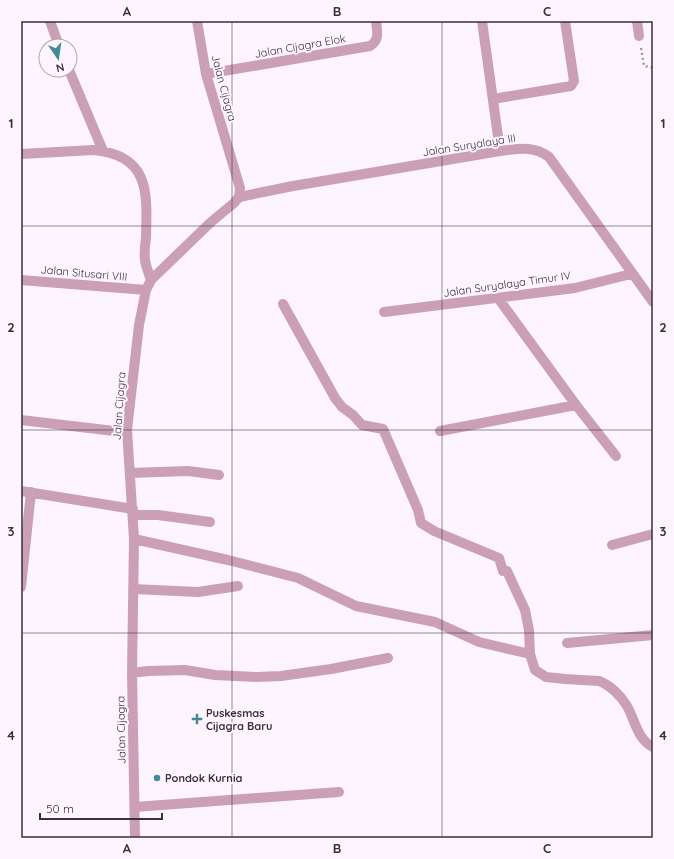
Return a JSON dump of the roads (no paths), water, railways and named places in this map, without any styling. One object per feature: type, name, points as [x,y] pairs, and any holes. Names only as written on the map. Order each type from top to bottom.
[{"type":"street","points":[[50,21],[56,38]]},
{"type":"street","name":"Jalan Cijagra","points":[[135,838],[132,673],[134,539],[127,430],[139,325],[146,290],[151,280],[211,222],[234,203],[239,197],[240,188],[206,74],[197,21]]},
{"type":"street","name":"Jalan Cijagra Elok","points":[[206,74],[370,46],[377,39],[376,21]]},
{"type":"street","points":[[482,21],[500,151]]},
{"type":"street","points":[[493,99],[571,86],[574,84],[565,21]]},
{"type":"street","points":[[637,21],[639,36]]},
{"type":"street","points":[[72,78],[103,151]]},
{"type":"street","name":"Jalan Suryalaya III","points":[[239,197],[293,186],[500,151],[531,149],[542,152],[549,157],[631,274],[653,302]]},
{"type":"street","points":[[21,154],[93,150],[103,151],[114,154],[127,161],[135,168],[141,178],[145,190],[145,260],[151,280]]},
{"type":"street","name":"Jalan Suryalaya Timur IV","points":[[384,312],[575,288],[631,274]]},
{"type":"street","name":"Jalan Situsari VIII","points":[[21,280],[146,290]]},
{"type":"street","points":[[498,298],[576,405],[616,456]]},
{"type":"street","points":[[284,304],[342,406],[353,415],[362,426],[383,429],[418,510],[421,523],[434,531],[499,558],[503,571],[506,571],[525,610],[529,630],[530,654],[535,670],[546,677],[603,682],[627,705],[641,737],[647,744],[653,747]]},
{"type":"street","points":[[440,431],[576,405]]},
{"type":"street","points":[[21,420],[114,431],[127,430]]},
{"type":"street","points":[[130,473],[188,471],[219,475]]},
{"type":"street","points":[[21,587],[26,491],[133,512],[210,522]]},
{"type":"street","points":[[612,546],[653,534]]},
{"type":"street","points":[[134,539],[228,560],[298,578],[356,606],[435,622],[478,642],[530,654]]},
{"type":"street","points":[[133,589],[198,592],[238,586]]},
{"type":"street","points":[[567,643],[653,635]]},
{"type":"street","points":[[132,673],[148,670],[185,670],[215,675],[256,677],[281,676],[331,669],[388,658]]},
{"type":"street","points":[[135,807],[339,792]]},
{"type":"place","name":"Puskesmas Cijagra Baru","points":[[197,719]]},
{"type":"place","name":"Pondok Kurnia","points":[[157,778]]}]
